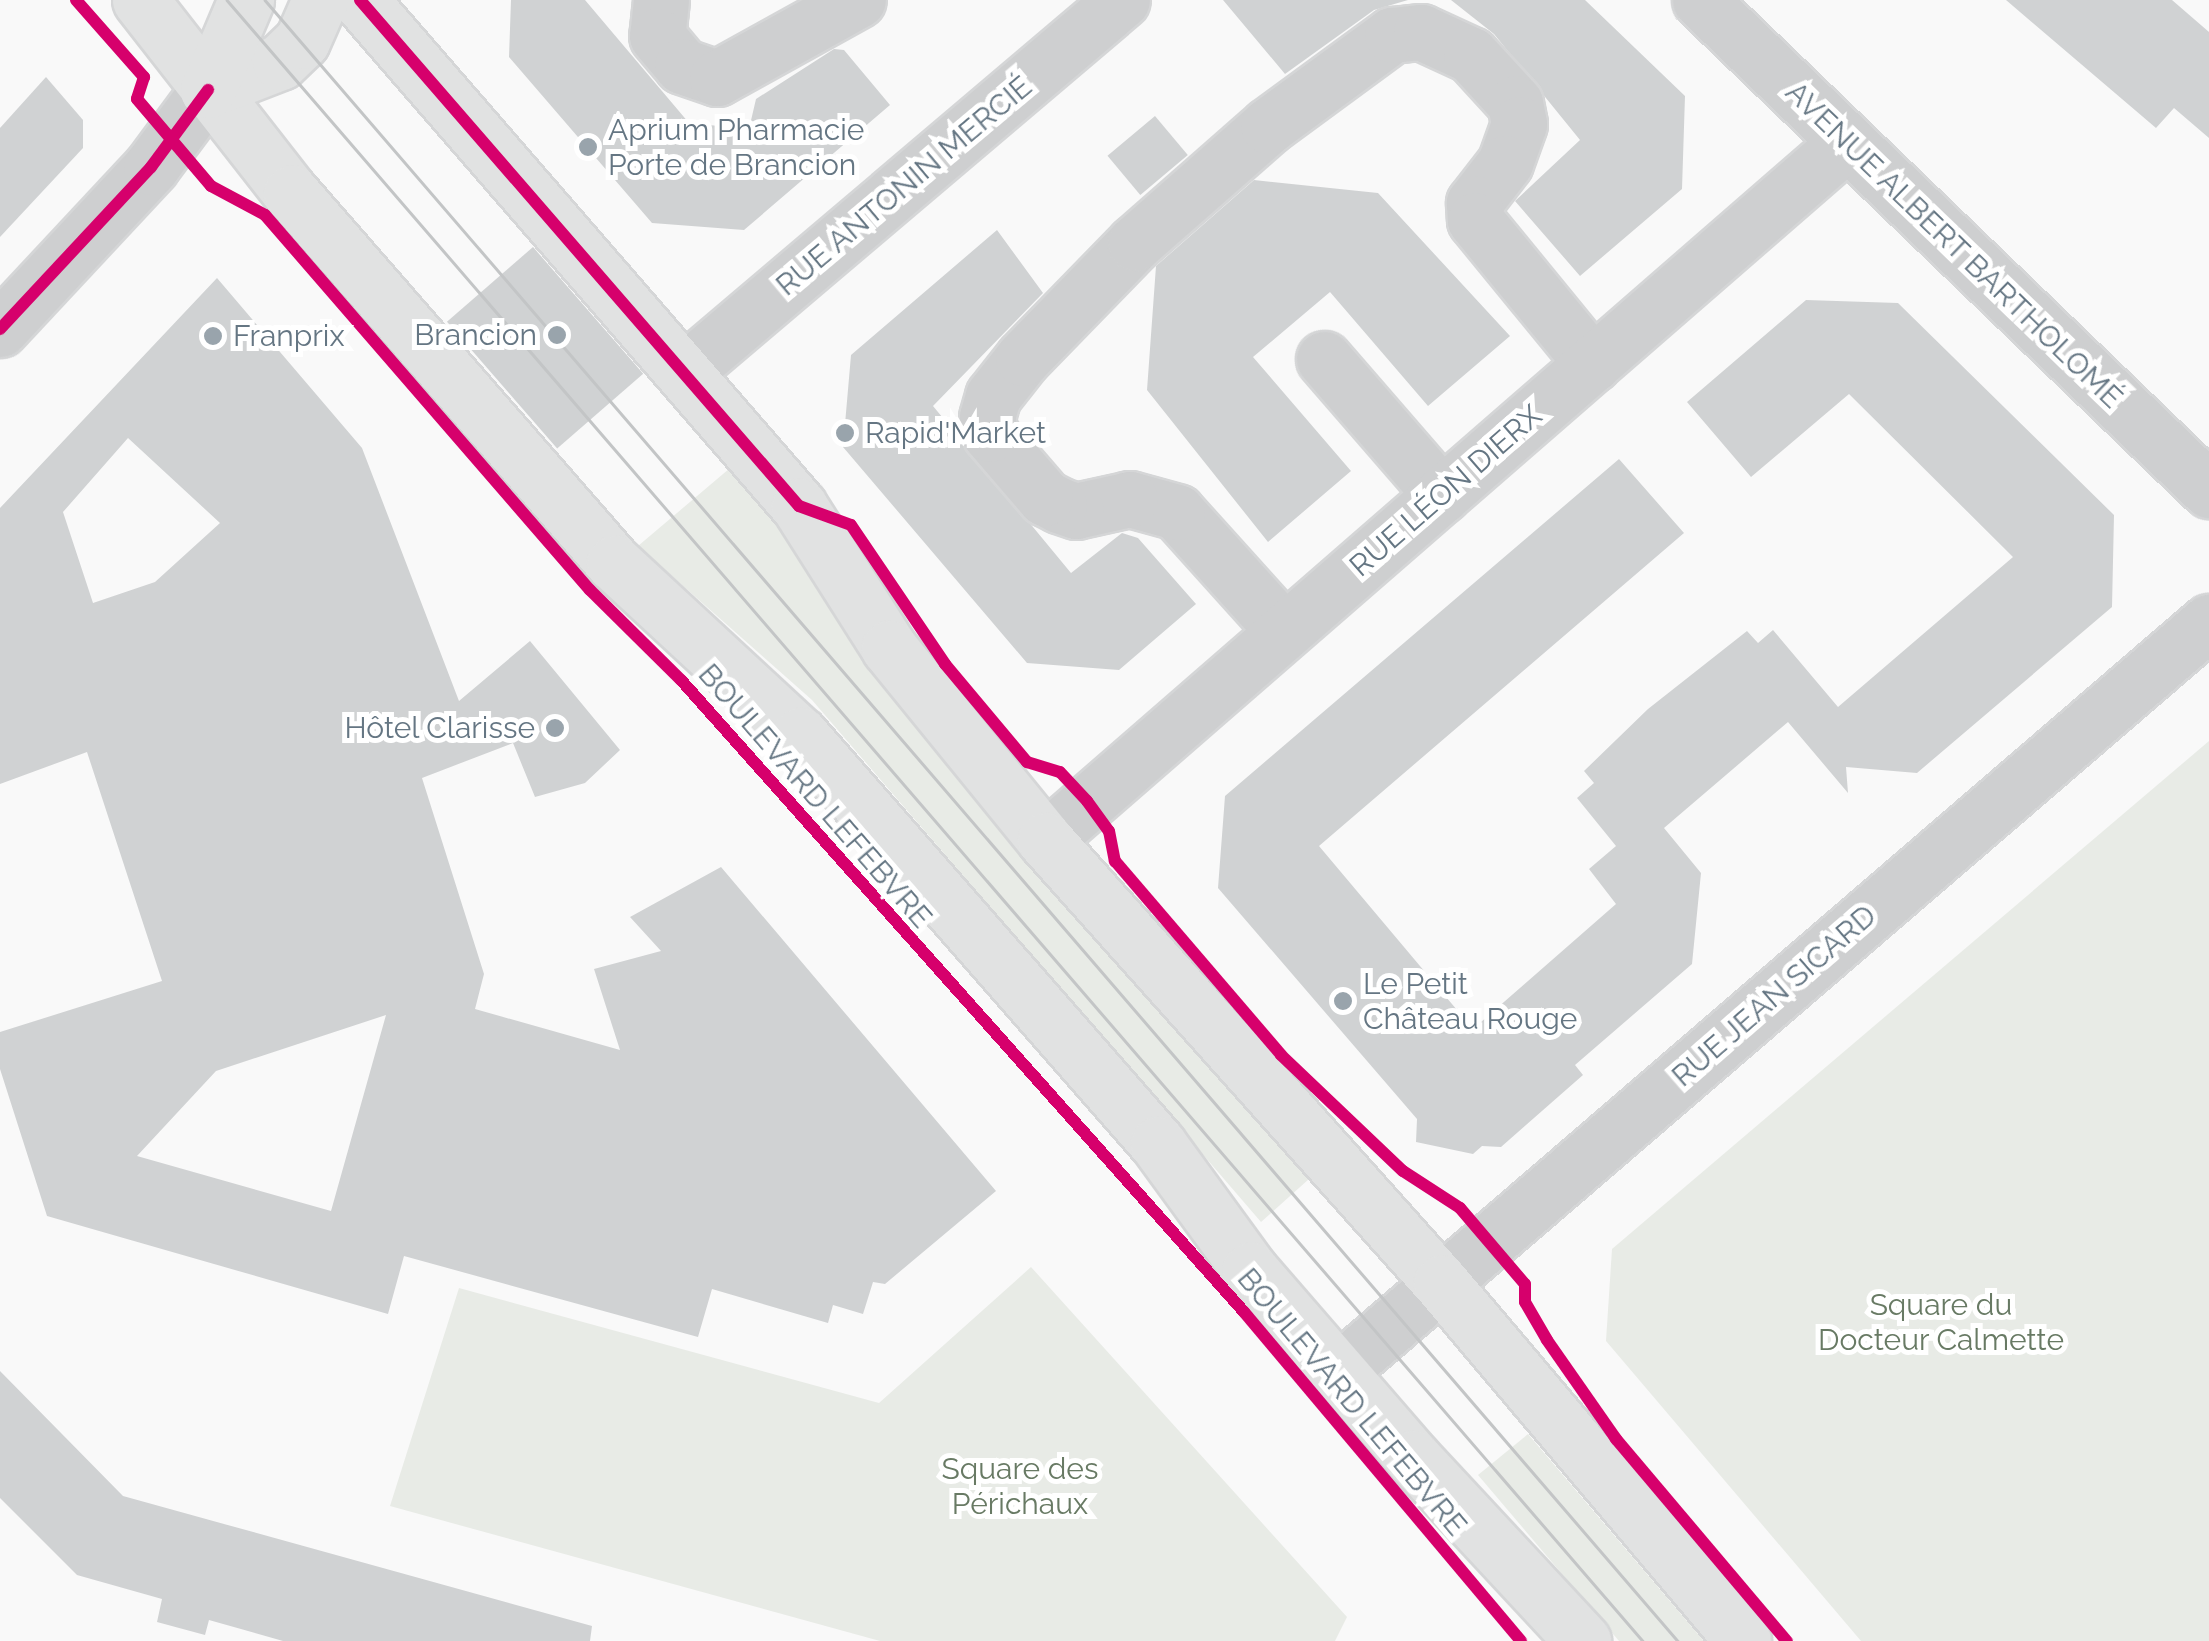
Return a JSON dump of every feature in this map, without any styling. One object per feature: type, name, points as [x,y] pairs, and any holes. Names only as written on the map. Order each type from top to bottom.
[{"type":"main road","name":"BOULEVARD LEFEBVRE","points":[[140,0],[208,90],[614,563],[800,735],[1158,1144],[1250,1270],[1583,1641]]},
{"type":"main road","points":[[208,90],[246,0]]},
{"type":"main road","points":[[208,90],[280,62],[302,40],[320,0]]},
{"type":"main road","points":[[360,0],[686,371],[799,506],[888,648],[1045,840],[1441,1282],[1743,1641]]},
{"type":"street","points":[[662,0],[656,36],[682,66],[717,78],[858,0]]},
{"type":"street","name":"RUE ANTONIN MERCIÉ","points":[[686,371],[1122,0]]},
{"type":"street","name":"AVENUE ALBERT BARTHOLOMÉ","points":[[1700,0],[2209,490]]},
{"type":"street","points":[[1284,631],[1176,512],[1130,499],[1076,510],[1045,498],[990,434],[987,416],[993,396],[1022,358],[1135,243],[1268,126],[1392,35],[1421,32],[1471,55],[1515,103],[1519,124],[1504,163],[1474,204],[1476,220],[1593,364]]},
{"type":"street","points":[[0,328],[151,167],[208,90]]},
{"type":"street","name":"RUE LÉON DIERX","points":[[1045,840],[1847,142]]},
{"type":"street","points":[[1324,358],[1442,494]]},
{"type":"street","name":"RUE JEAN SICARD","points":[[1339,1371],[2209,622]]},
{"type":"green space","points":[[736,463],[862,649],[862,660],[1309,1179],[1261,1222],[812,700],[638,546]]},
{"type":"green space","name":"Square du Docteur Calmette","points":[[2209,741],[2209,1641],[1861,1641],[1606,1341],[1612,1249]]},
{"type":"green space","name":"Square des Périchaux","points":[[1031,1267],[1347,1617],[1335,1641],[880,1641],[390,1506],[459,1288],[879,1403]]},
{"type":"green space","points":[[1528,1434],[1704,1641],[1619,1641],[1478,1475]]},
{"type":"building","points":[[511,0],[585,0],[689,123],[749,129],[756,99],[834,49],[844,50],[890,105],[744,230],[652,223],[509,57]]},
{"type":"building","points":[[1223,0],[1408,0],[1374,10],[1285,74]]},
{"type":"building","points":[[1451,0],[1585,0],[1685,96],[1682,189],[1580,276],[1515,201],[1580,140],[1494,34]]},
{"type":"building","points":[[2006,0],[2172,0],[2209,32],[2209,138],[2174,108],[2156,128]]},
{"type":"building","points":[[46,77],[83,120],[83,148],[0,237],[0,128]]},
{"type":"building","points":[[1155,116],[1188,155],[1140,195],[1108,156]]},
{"type":"building","points":[[1254,180],[1378,193],[1510,336],[1428,406],[1330,292],[1253,357],[1351,471],[1268,542],[1147,390],[1156,266]]},
{"type":"building","points":[[997,230],[1043,293],[933,406],[1071,573],[1122,533],[1138,538],[1196,604],[1119,670],[1027,663],[843,447],[851,355]]},
{"type":"building","points":[[533,247],[643,374],[557,449],[447,322]]},
{"type":"building","points":[[217,278],[362,448],[459,701],[530,641],[620,750],[585,783],[535,797],[513,743],[422,778],[484,974],[475,1009],[620,1050],[594,969],[661,951],[630,917],[721,867],[996,1191],[885,1284],[873,1282],[863,1314],[833,1305],[828,1323],[712,1289],[698,1337],[404,1256],[388,1314],[47,1216],[0,1069],[0,1032],[162,981],[87,752],[0,784],[0,508]],"holes":[[[128,438],[220,523],[155,582],[93,603],[63,512]],[[386,1015],[331,1211],[137,1156],[216,1071]]]},
{"type":"building","points":[[1806,300],[1898,303],[2114,515],[2112,607],[1917,773],[1846,767],[1848,793],[1788,722],[1664,828],[1701,873],[1692,964],[1575,1065],[1583,1075],[1501,1147],[1482,1146],[1473,1154],[1416,1142],[1417,1119],[1218,888],[1225,796],[1619,459],[1684,533],[1319,846],[1473,1029],[1616,904],[1589,869],[1616,846],[1577,798],[1594,783],[1584,771],[1648,709],[1747,631],[1758,643],[1773,630],[1838,707],[2013,557],[1849,394],[1751,477],[1687,402]]},
{"type":"building","points":[[0,1371],[123,1496],[592,1626],[590,1641],[283,1641],[209,1620],[205,1635],[157,1622],[162,1599],[77,1575],[0,1498]]},
{"type":"tram line","points":[[227,0],[1643,1641]]},
{"type":"tram line","points":[[265,0],[1678,1641]]},
{"type":"cycle path","points":[[76,0],[144,77],[137,99],[211,186],[265,215],[590,590],[681,680],[1244,1312],[1521,1641]]},
{"type":"cycle path","points":[[360,0],[799,506],[851,525],[945,664],[1027,762],[1060,772],[1087,801],[1109,831],[1115,861],[1281,1055],[1403,1171],[1460,1208],[1525,1284],[1525,1302],[1547,1340],[1616,1439],[1787,1641]]},
{"type":"cycle path","points":[[0,329],[151,167],[208,90]]},
{"type":"place","name":"Aprium Pharmacie Porte de Brancion","points":[[588,147]]},
{"type":"place","name":"Brancion","points":[[557,335]]},
{"type":"place","name":"Franprix","points":[[213,336]]},
{"type":"place","name":"Rapid'Market","points":[[845,433]]},
{"type":"place","name":"Hôtel Clarisse","points":[[555,728]]},
{"type":"place","name":"Le Petit Château Rouge","points":[[1343,1001]]}]
